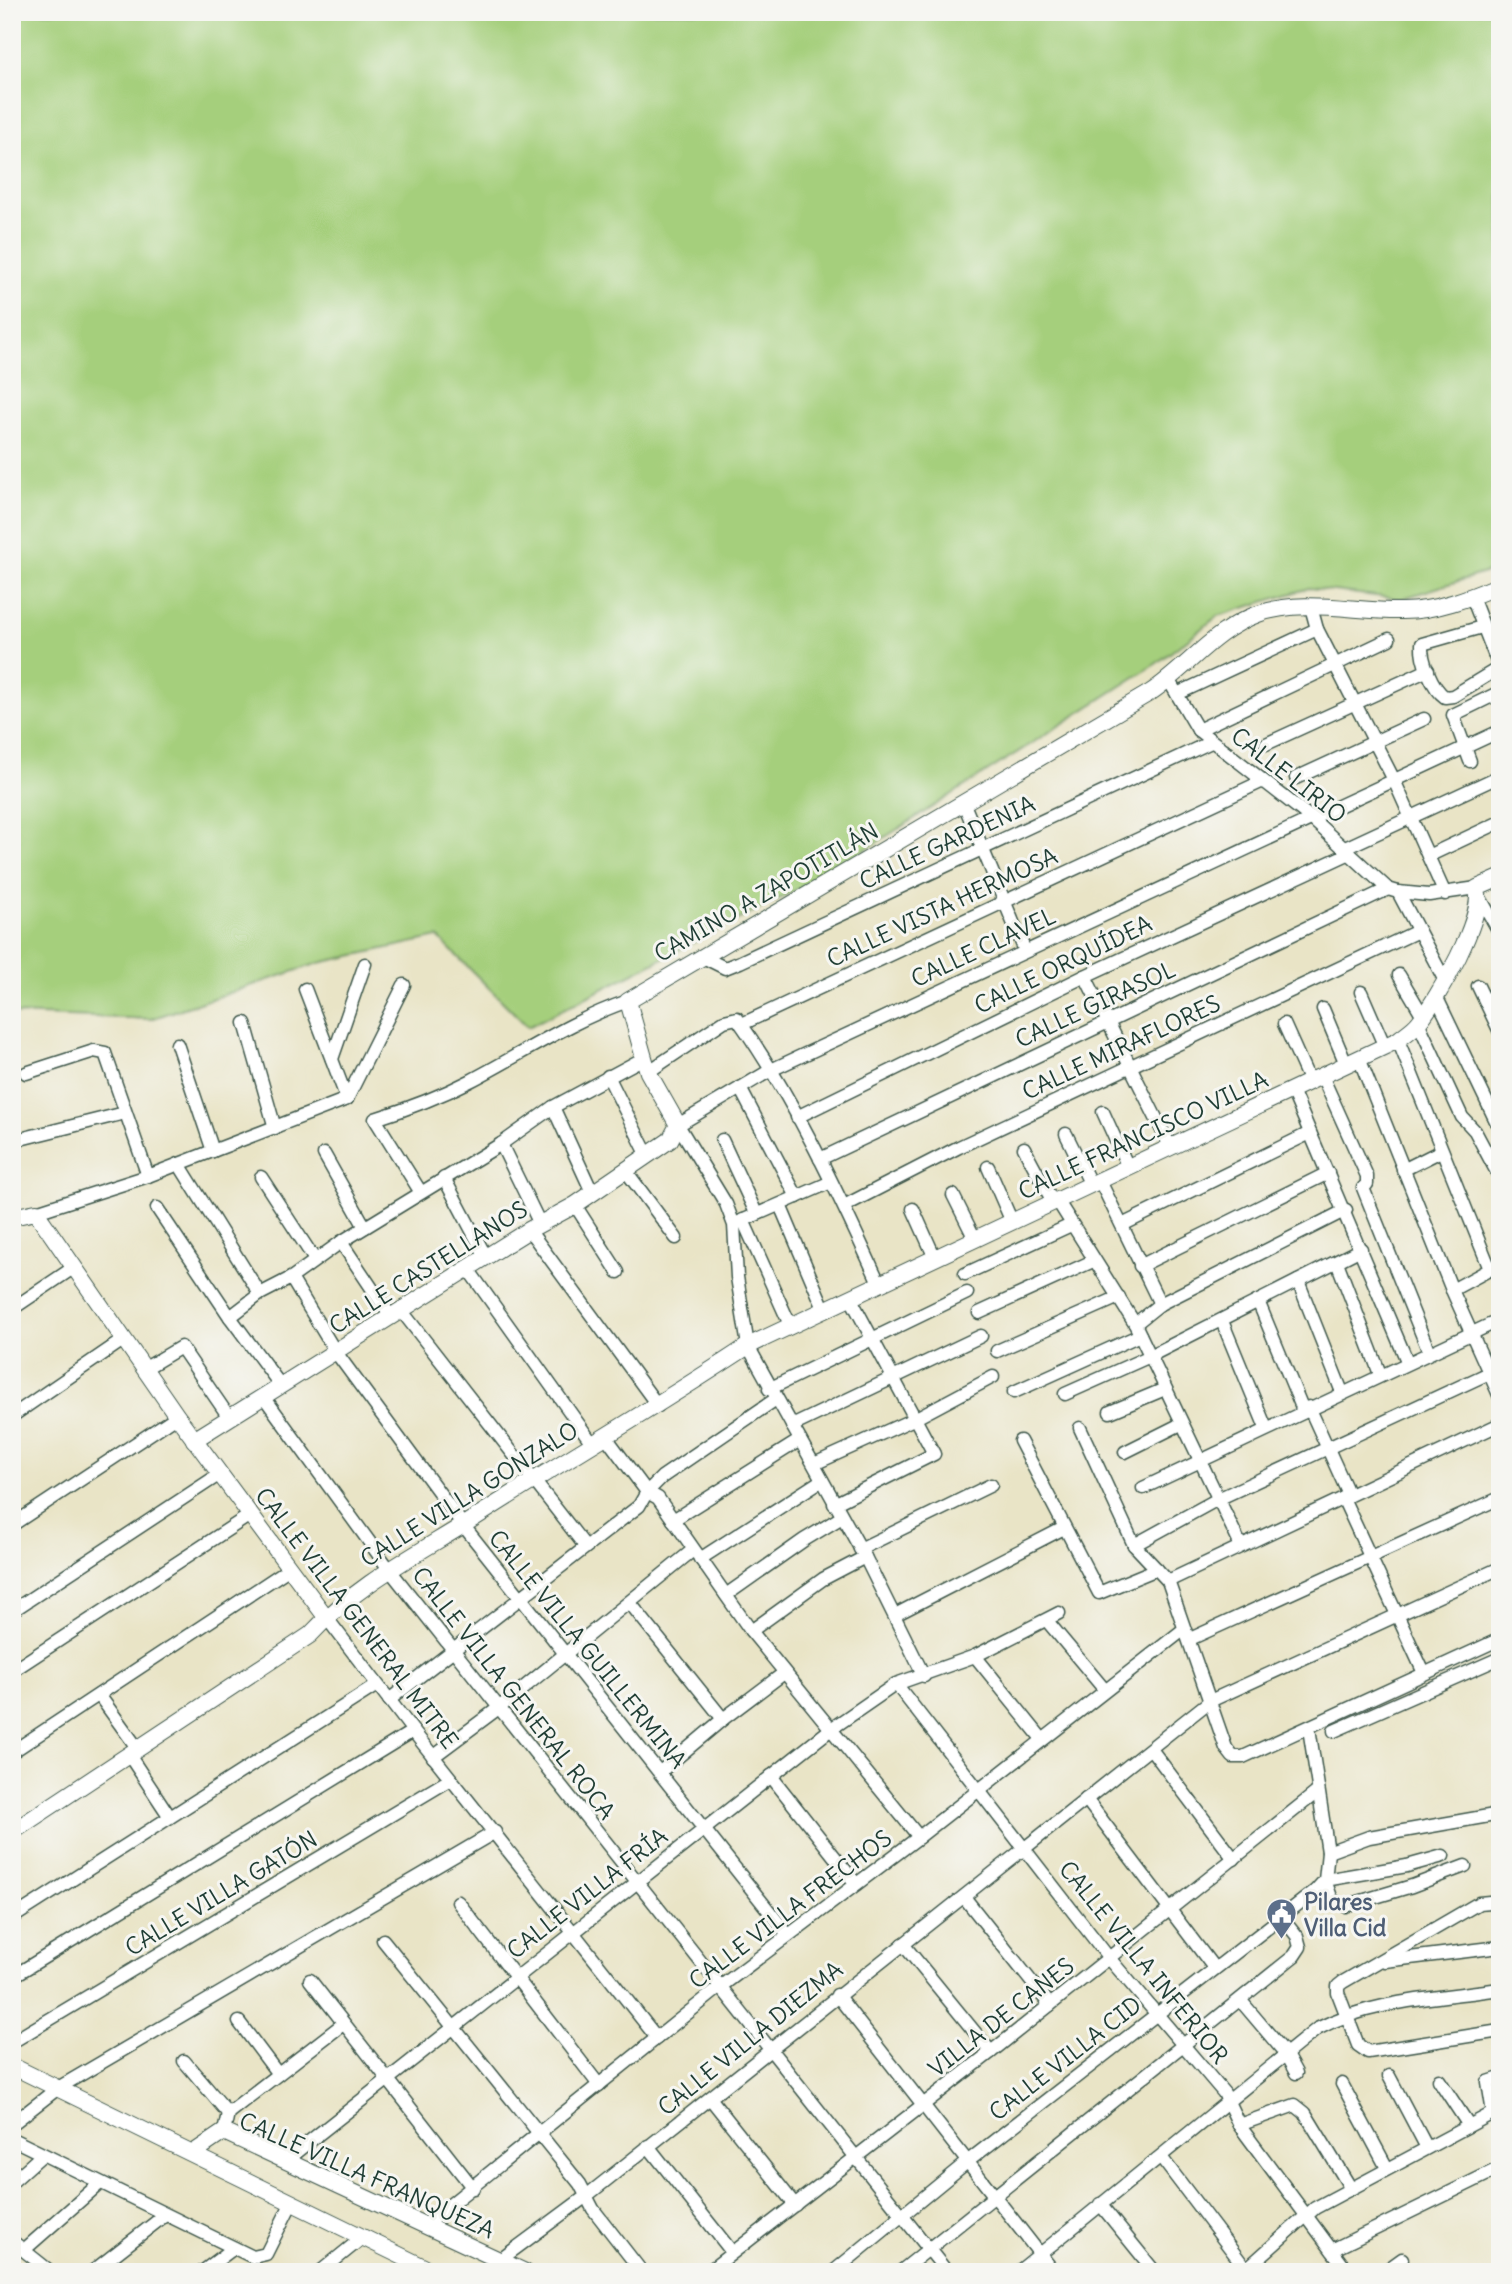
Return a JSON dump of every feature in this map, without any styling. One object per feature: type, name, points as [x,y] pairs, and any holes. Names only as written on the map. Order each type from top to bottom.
[{"type":"street","name":"CAMINO A ZAPOTITLÁN","points":[[421,1191],[375,1119],[419,1105],[468,1082],[597,1012],[628,1001],[1151,692],[1210,640],[1235,625],[1259,613],[1311,607],[1401,611],[1423,609],[1472,597],[1500,585]]},
{"type":"street","points":[[1472,597],[1500,668],[1453,696],[1446,697],[1440,693],[1428,670],[1422,644],[1482,627]]},
{"type":"street","points":[[1311,607],[1317,628],[1394,780],[1445,894]]},
{"type":"street","points":[[1177,694],[1317,628]]},
{"type":"street","points":[[1198,730],[1389,639]]},
{"type":"street","points":[[1266,744],[1428,670]]},
{"type":"street","name":"CALLE LIRIO","points":[[1168,679],[1198,730],[1311,818],[1393,890],[1444,979]]},
{"type":"street","points":[[1470,761],[1452,715],[1500,692]]},
{"type":"street","points":[[1296,778],[1424,719]]},
{"type":"street","name":"CALLE CLAVEL","points":[[678,1125],[771,1070],[1500,731]]},
{"type":"street","name":"CALLE GARDENIA","points":[[701,956],[725,968],[1211,742]]},
{"type":"street","name":"CALLE ORQUÍDEA","points":[[797,1117],[1500,776]]},
{"type":"street","name":"CALLE VISTA HERMOSA","points":[[646,1065],[724,1021],[737,1017],[742,1024],[1263,781]]},
{"type":"street","points":[[964,804],[1025,951]]},
{"type":"street","points":[[1428,856],[1500,822]]},
{"type":"street","points":[[1393,890],[1445,894],[1478,892],[1500,878]]},
{"type":"street","name":"CALLE GIRASOL","points":[[820,1159],[1109,1020],[1393,890]]},
{"type":"street","points":[[1478,892],[1500,933]]},
{"type":"street","name":"CALLE FRANCISCO VILLA","points":[[748,1346],[1392,1043],[1421,1020],[1436,996],[1474,919],[1478,892]]},
{"type":"street","name":"CALLE MIRAFLORES","points":[[844,1206],[1130,1065],[1418,931]]},
{"type":"street","points":[[332,1059],[365,964]]},
{"type":"street","points":[[1399,975],[1462,1117],[1475,1131],[1499,1175]]},
{"type":"street","points":[[1086,976],[1170,1146]]},
{"type":"street","points":[[12,1217],[36,1212],[148,1176],[347,1099],[404,985]]},
{"type":"street","points":[[1478,986],[1500,1032]]},
{"type":"street","points":[[305,989],[347,1099]]},
{"type":"street","points":[[1361,992],[1392,1043],[1495,1267],[1452,1290]]},
{"type":"street","points":[[1436,996],[1498,1120],[1475,1131]]},
{"type":"street","points":[[628,1001],[646,1065],[678,1125],[738,1222],[791,1327]]},
{"type":"street","points":[[1323,1009],[1353,1061],[1403,1170],[1471,1333],[1494,1370],[1500,1397]]},
{"type":"street","points":[[245,1023],[275,1128]]},
{"type":"street","points":[[742,1024],[820,1159],[880,1285]]},
{"type":"street","points":[[1284,1024],[1367,1176],[1367,1184],[1363,1188],[1429,1352]]},
{"type":"street","points":[[177,1044],[214,1151]]},
{"type":"street","points":[[26,1073],[101,1051],[148,1176]]},
{"type":"street","points":[[230,1317],[260,1294],[291,1278],[341,1242],[501,1144],[554,1107],[608,1076],[646,1065]]},
{"type":"street","points":[[608,1076],[648,1156]]},
{"type":"street","points":[[740,1088],[797,1197]]},
{"type":"street","points":[[1292,1090],[1346,1210],[1408,1361]]},
{"type":"street","points":[[554,1107],[592,1192]]},
{"type":"street","points":[[1103,1112],[1128,1167]]},
{"type":"street","points":[[12,1141],[125,1113]]},
{"type":"street","name":"CALLE CASTELLANOS","points":[[194,1440],[534,1227],[575,1205],[670,1140],[678,1125]]},
{"type":"street","points":[[1122,1225],[1310,1133]]},
{"type":"street","points":[[1066,1134],[1122,1225],[1160,1304]]},
{"type":"street","points":[[722,1140],[756,1213]]},
{"type":"street","points":[[501,1144],[534,1227],[658,1406]]},
{"type":"street","points":[[1024,1148],[1093,1261],[1119,1297],[1137,1330],[1240,1545]]},
{"type":"street","points":[[1403,1170],[1441,1151]]},
{"type":"street","points":[[324,1154],[365,1227]]},
{"type":"street","points":[[179,1164],[260,1294]]},
{"type":"street","points":[[988,1167],[1012,1222]]},
{"type":"street","points":[[626,1171],[676,1238]]},
{"type":"street","points":[[1140,1266],[1328,1173]]},
{"type":"street","points":[[261,1177],[315,1260]]},
{"type":"street","points":[[444,1178],[486,1257]]},
{"type":"street","points":[[738,1222],[831,1182]]},
{"type":"street","points":[[953,1195],[975,1239]]},
{"type":"street","points":[[575,1205],[618,1272]]},
{"type":"street","points":[[780,1205],[825,1311]]},
{"type":"street","points":[[157,1208],[230,1317],[281,1386]]},
{"type":"street","points":[[913,1209],[935,1258]]},
{"type":"street","points":[[1014,1392],[1137,1330],[1160,1304],[1346,1210]]},
{"type":"street","name":"CALLE VILLA GENERAL MITRE","points":[[36,1212],[194,1440],[388,1700],[657,2038]]},
{"type":"street","points":[[738,1222],[737,1277],[748,1346],[862,1553],[924,1676]]},
{"type":"street","points":[[965,1274],[1071,1225]]},
{"type":"street","points":[[341,1242],[396,1314],[585,1546]]},
{"type":"street","points":[[1065,1394],[1222,1321],[1361,1250]]},
{"type":"street","points":[[979,1313],[1093,1261]]},
{"type":"street","points":[[1337,1262],[1380,1374]]},
{"type":"street","points":[[12,1309],[73,1268]]},
{"type":"street","points":[[468,1269],[599,1440],[647,1492],[658,1498],[751,1631],[919,1837]]},
{"type":"street","name":"CALLE VILLA GUILLERMINA","points":[[291,1278],[335,1351],[463,1525],[788,1935]]},
{"type":"street","points":[[1298,1281],[1342,1392]]},
{"type":"street","points":[[388,1700],[639,1506],[647,1492],[662,1477],[773,1394],[871,1338],[967,1293]]},
{"type":"street","points":[[998,1351],[1119,1297]]},
{"type":"street","points":[[834,1504],[934,1454],[851,1299]]},
{"type":"street","points":[[1258,1301],[1306,1408],[1328,1448],[1371,1556],[1424,1674]]},
{"type":"street","points":[[1143,1488],[1201,1462],[1306,1408],[1500,1320]]},
{"type":"street","points":[[1222,1321],[1266,1428]]},
{"type":"street","points":[[792,1426],[981,1336]]},
{"type":"street","points":[[12,1416],[123,1340]]},
{"type":"street","name":"CALLE VILLA GONZALO","points":[[12,1832],[310,1635],[327,1616],[389,1569],[463,1525],[532,1479],[658,1406],[748,1346]]},
{"type":"street","points":[[144,1369],[181,1347],[229,1417]]},
{"type":"street","points":[[1134,1545],[1218,1499],[1494,1370]]},
{"type":"street","points":[[814,1464],[915,1418],[993,1377]]},
{"type":"street","points":[[1110,1412],[1164,1389]]},
{"type":"street","name":"CALLE VILLA GENERAL ROCA","points":[[264,1397],[389,1569],[947,2272]]},
{"type":"street","points":[[12,1525],[177,1416]]},
{"type":"street","points":[[1125,1451],[1181,1424]]},
{"type":"street","points":[[1168,1581],[1500,1424]]},
{"type":"street","points":[[1080,1428],[1134,1545],[1168,1581],[1226,1748],[1233,1757],[1243,1757],[1309,1728],[1500,1639]]},
{"type":"street","points":[[673,1520],[800,1440]]},
{"type":"street","points":[[1020,1441],[1099,1593],[1103,1594],[1157,1569]]},
{"type":"street","points":[[12,1611],[220,1474]]},
{"type":"street","points":[[433,1757],[697,1554],[822,1480]]},
{"type":"street","points":[[751,1631],[862,1553],[991,1485]]},
{"type":"street","name":"CALLE VILLA FRECHOS","points":[[425,2225],[720,1987],[919,1837],[1104,1689],[1186,1634],[1371,1556],[1500,1497]]},
{"type":"street","points":[[12,1671],[250,1515]]},
{"type":"street","points":[[726,1595],[804,1539],[842,1517]]},
{"type":"street","points":[[895,1615],[1064,1528]]},
{"type":"street","points":[[12,1752],[290,1568]]},
{"type":"street","name":"CALLE VILLA DIEZMA","points":[[500,2260],[585,2197],[1210,1701],[1500,1568]]},
{"type":"street","points":[[630,1603],[723,1718]]},
{"type":"street","name":"CALLE VILLA FRÍA","points":[[286,2160],[831,1729],[896,1684],[975,1657],[1048,1622],[1059,1613]]},
{"type":"street","points":[[1048,1622],[1104,1689]]},
{"type":"street","points":[[975,1657],[1042,1739]]},
{"type":"street","points":[[1335,1731],[1500,1658]]},
{"type":"street","points":[[660,1772],[723,1718],[784,1673]]},
{"type":"street","name":"CALLE VILLA INFERIOR","points":[[896,1684],[1109,1958],[1228,2102],[1239,2125],[1348,2272]]},
{"type":"street","points":[[12,1919],[377,1685]]},
{"type":"street","points":[[99,1695],[170,1817]]},
{"type":"street","points":[[1309,1728],[1328,1852],[1325,1880],[1332,1900],[1345,1906],[1412,1886],[1465,1866]]},
{"type":"street","points":[[12,1977],[413,1731]]},
{"type":"street","points":[[1151,1749],[1234,1858]]},
{"type":"street","points":[[771,1776],[856,1884]]},
{"type":"street","name":"CALLE VILLA GATÓN","points":[[12,2042],[451,1779]]},
{"type":"street","name":"VILLA DE CANES","points":[[708,2272],[991,2052],[1317,1792]]},
{"type":"street","points":[[1086,1799],[1214,1968]]},
{"type":"street","points":[[1328,1852],[1369,1837],[1500,1814]]},
{"type":"street","points":[[12,2123],[58,2088],[495,1832]]},
{"type":"street","points":[[1325,1880],[1407,1866],[1443,1856]]},
{"type":"street","points":[[1407,1866],[1412,1886]]},
{"type":"street","name":"CALLE VILLA CID","points":[[833,2272],[967,2162],[1325,1880]]},
{"type":"street","points":[[1500,1891],[1338,1986],[1345,2014],[1362,2050],[1500,2031]]},
{"type":"street","points":[[964,1897],[1050,2004]]},
{"type":"street","points":[[1479,1903],[1500,1900]]},
{"type":"street","points":[[458,1902],[599,2085]]},
{"type":"street","points":[[900,2272],[1182,2044],[1241,2001],[1300,1947],[1297,1936],[1281,1916]]},
{"type":"street","points":[[383,1940],[580,2184],[585,2197],[642,2272]]},
{"type":"street","points":[[903,1944],[991,2052]]},
{"type":"street","points":[[1381,1961],[1500,1947]]},
{"type":"street","points":[[310,1980],[473,2188]]},
{"type":"street","points":[[1018,2272],[1317,2029],[1345,2014],[1500,1989]]},
{"type":"street","points":[[837,1995],[1054,2272]]},
{"type":"street","points":[[1241,2001],[1285,2053],[1296,2073]]},
{"type":"street","points":[[239,2022],[278,2074]]},
{"type":"street","points":[[223,2132],[228,2113],[343,2024]]},
{"type":"street","points":[[184,2061],[228,2113]]},
{"type":"street","points":[[12,2066],[430,2271]]},
{"type":"street","points":[[1388,2076],[1426,2146]]},
{"type":"street","points":[[1161,2157],[1244,2271],[1315,2208],[1426,2146],[1496,2111],[1487,2089],[1488,2082],[1500,2078]]},
{"type":"street","points":[[1439,2080],[1468,2124]]},
{"type":"street","points":[[1342,2084],[1387,2168]]},
{"type":"street","points":[[710,2098],[795,2205]]},
{"type":"street","points":[[1239,2125],[1296,2105],[1305,2113],[1350,2187]]},
{"type":"street","name":"CALLE VILLA FRANQUEZA","points":[[192,2152],[223,2132],[525,2272]]},
{"type":"street","points":[[12,2139],[164,2216],[260,2257],[266,2253],[291,2204]]},
{"type":"street","points":[[648,2146],[733,2252]]},
{"type":"street","points":[[12,2182],[42,2155]]},
{"type":"street","points":[[1332,2250],[1500,2168]]},
{"type":"street","points":[[24,2250],[99,2184]]},
{"type":"street","points":[[1100,2204],[1155,2272]]},
{"type":"street","points":[[92,2272],[164,2216]]},
{"type":"street","points":[[320,2272],[362,2238]]},
{"type":"street","points":[[12,2241],[24,2250],[36,2267],[51,2272]]},
{"type":"street","points":[[202,2272],[234,2248]]},
{"type":"street","points":[[1384,2272],[1402,2259]]},
{"type":"green space","points":[[12,12],[1500,12],[1500,568],[1401,599],[1309,588],[1218,616],[1157,663],[826,875],[528,1027],[438,937],[319,963],[151,1019],[12,1014]]},
{"type":"place","name":"Pilares Villa Cid","points":[[1281,1941]]}]
